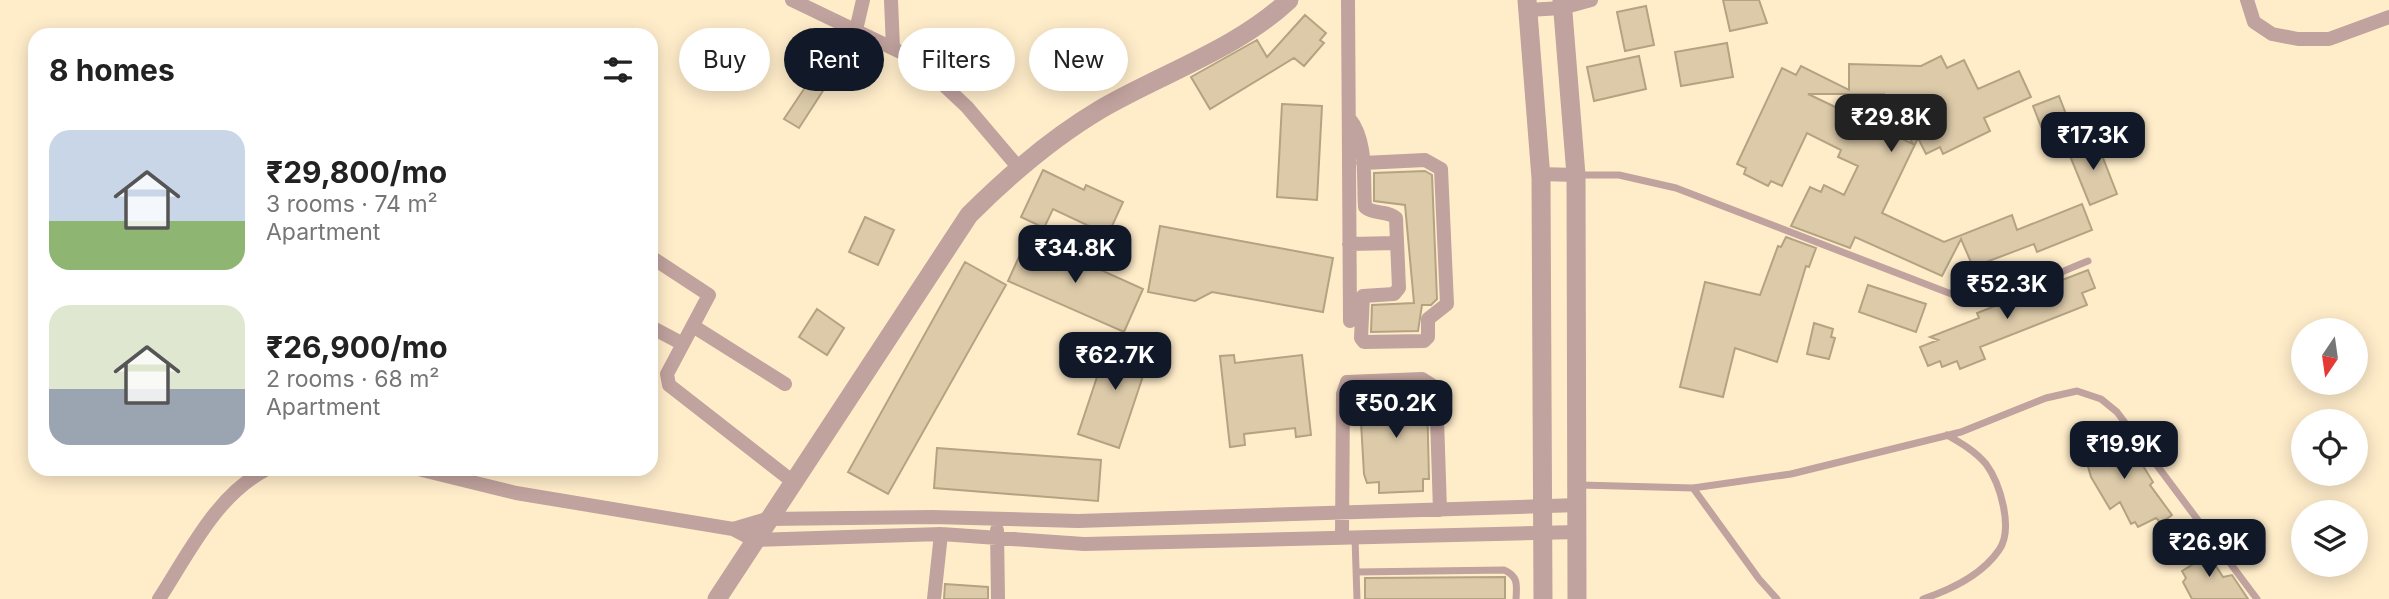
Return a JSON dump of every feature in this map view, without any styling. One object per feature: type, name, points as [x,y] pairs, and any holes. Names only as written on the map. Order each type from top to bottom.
[{"type":"street","points":[[792,0],[852,28]]},
{"type":"street","points":[[856,28],[863,0]]},
{"type":"street","points":[[891,0],[893,48]]},
{"type":"street","points":[[717,599],[969,215],[1018,167],[1100,110],[1264,24],[1289,0]]},
{"type":"street","points":[[1348,0],[1350,321]]},
{"type":"street","points":[[1544,599],[1540,174],[1528,5],[1591,0]]},
{"type":"street","points":[[2247,0],[2254,22],[2272,34],[2298,39],[2329,39],[2389,17]]},
{"type":"street","points":[[1562,4],[1576,175],[1579,485],[1577,599]]},
{"type":"street","points":[[884,44],[917,60],[967,107],[1018,167]]},
{"type":"street","points":[[1349,118],[1358,129],[1365,207],[1370,212],[1391,213],[1396,218],[1398,243],[1399,288],[1394,294],[1363,296],[1361,301],[1364,342],[1424,341],[1428,337],[1428,319],[1447,304],[1441,169],[1425,160],[1363,163]]},
{"type":"street","points":[[1540,174],[1576,175]]},
{"type":"street","points":[[1349,244],[1398,243]]},
{"type":"street","points":[[658,261],[709,293],[667,374],[669,384],[792,481]]},
{"type":"street","points":[[693,326],[785,384]]},
{"type":"street","points":[[658,331],[683,344]]},
{"type":"street","points":[[1348,538],[1341,514],[1343,387],[1353,381],[1422,379],[1436,388],[1440,510]]},
{"type":"street","points":[[159,599],[216,511],[253,476]]},
{"type":"street","points":[[447,476],[516,493],[733,529],[754,540],[940,534],[1084,544],[1578,532]]},
{"type":"street","points":[[733,529],[767,519],[1078,521],[1578,505]]},
{"type":"street","points":[[998,519],[998,599]]},
{"type":"street","points":[[934,599],[940,534]]},
{"type":"lane","points":[[1576,175],[1619,175],[1676,187],[1954,295],[1979,298],[2005,295],[2088,261]]},
{"type":"lane","points":[[1579,485],[1693,488],[1791,474],[1947,435],[2046,398],[2077,391],[2101,400],[2117,412],[2257,599]]},
{"type":"lane","points":[[1923,599],[1944,592],[1978,571],[1999,550],[2005,536],[2003,507],[1987,465],[1968,447],[1947,435]]},
{"type":"lane","points":[[1693,488],[1759,579],[1777,599]]},
{"type":"lane","points":[[1348,538],[1357,572],[1357,599]]},
{"type":"lane","points":[[1357,572],[1504,570],[1513,574],[1517,582],[1517,599]]},
{"type":"building","points":[[1723,0],[1759,0],[1767,23],[1730,31]]},
{"type":"building","points":[[1646,6],[1654,45],[1625,51],[1617,12]]},
{"type":"building","points":[[1305,15],[1326,33],[1320,40],[1324,43],[1304,66],[1294,58],[1210,109],[1191,77],[1257,40],[1267,57]]},
{"type":"building","points":[[1727,43],[1733,77],[1681,86],[1675,52]]},
{"type":"building","points":[[1639,56],[1646,89],[1594,101],[1587,67]]},
{"type":"building","points":[[1941,56],[1947,68],[1964,60],[1978,89],[2019,71],[2031,97],[1984,118],[1990,131],[1943,154],[1940,147],[1926,154],[1918,138],[1882,213],[1944,242],[2012,215],[2017,230],[2082,204],[2092,230],[2037,252],[2034,244],[1973,267],[1961,239],[1942,276],[1855,237],[1850,248],[1791,226],[1810,187],[1821,192],[1824,185],[1844,195],[1858,166],[1838,157],[1841,150],[1807,133],[1782,186],[1771,181],[1768,186],[1744,174],[1746,168],[1737,164],[1782,68],[1796,75],[1801,66],[1849,90],[1849,64],[1921,66]],"holes":[[[1808,94],[1884,94],[1884,98],[1940,99],[1900,119],[1913,144]]]},
{"type":"building","points":[[803,91],[823,91],[799,128],[784,119]]},
{"type":"building","points":[[2059,96],[2076,140],[2050,149],[2033,106]]},
{"type":"building","points":[[1282,104],[1322,106],[1317,200],[1277,197]]},
{"type":"building","points":[[2096,140],[2117,194],[2090,205],[2068,151]]},
{"type":"building","points":[[1043,170],[1084,190],[1086,185],[1123,202],[1108,235],[1053,209],[1044,228],[1021,217]]},
{"type":"building","points":[[1425,171],[1432,175],[1437,299],[1431,305],[1422,305],[1418,331],[1371,332],[1372,305],[1414,303],[1405,205],[1374,201],[1374,173]]},
{"type":"building","points":[[865,217],[894,230],[878,265],[849,252]]},
{"type":"building","points":[[1160,226],[1333,258],[1323,312],[1212,292],[1195,301],[1148,292]]},
{"type":"building","points":[[1028,237],[1143,289],[1124,332],[1008,281]]},
{"type":"building","points":[[1786,237],[1816,248],[1809,267],[1806,266],[1777,362],[1735,348],[1723,397],[1680,387],[1705,282],[1760,295],[1778,246],[1781,247]]},
{"type":"building","points":[[965,262],[1006,285],[888,494],[848,472]]},
{"type":"building","points":[[2088,270],[2095,288],[2082,293],[2087,305],[1980,347],[1985,359],[1960,369],[1957,361],[1942,367],[1940,361],[1928,366],[1920,347],[1938,340],[1930,337],[1979,318],[1977,313]]},
{"type":"building","points":[[1868,285],[1926,304],[1916,332],[1859,312]]},
{"type":"building","points":[[817,309],[844,328],[827,355],[799,337]]},
{"type":"building","points":[[1814,323],[1833,329],[1831,337],[1835,338],[1829,359],[1807,354]]},
{"type":"building","points":[[1111,335],[1152,349],[1119,448],[1078,434]]},
{"type":"building","points":[[1234,355],[1235,363],[1302,355],[1311,435],[1296,437],[1295,428],[1244,434],[1245,445],[1230,447],[1220,356]]},
{"type":"building","points":[[1417,389],[1418,397],[1427,397],[1429,479],[1423,479],[1423,491],[1379,493],[1379,482],[1367,483],[1364,474],[1360,405],[1367,404],[1366,396],[1371,396],[1371,391]]},
{"type":"building","points":[[2106,425],[2127,458],[2137,456],[2153,482],[2150,485],[2172,515],[2161,523],[2156,518],[2138,527],[2135,522],[2131,524],[2120,502],[2110,509],[2091,477],[2087,463],[2090,459],[2086,453],[2099,444],[2093,434]]},
{"type":"building","points":[[937,448],[1101,460],[1098,501],[934,488]]},
{"type":"building","points":[[2202,544],[2223,577],[2232,575],[2248,599],[2192,599],[2183,582],[2186,578],[2182,571],[2195,563],[2189,553]]},
{"type":"building","points":[[1505,577],[1505,599],[1365,599],[1365,578]]},
{"type":"building","points":[[945,584],[988,587],[988,599],[944,599]]}]
